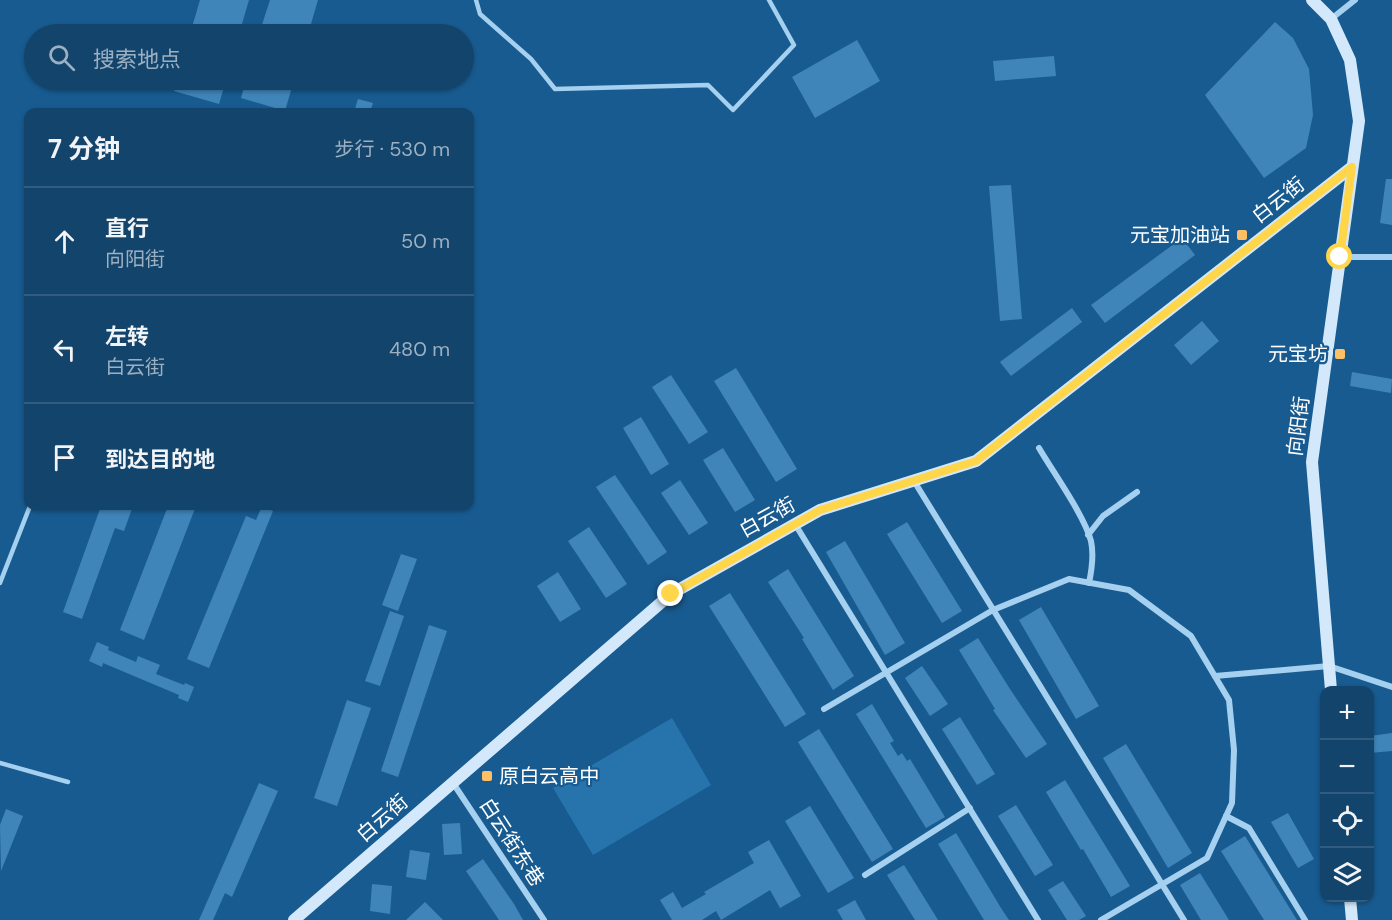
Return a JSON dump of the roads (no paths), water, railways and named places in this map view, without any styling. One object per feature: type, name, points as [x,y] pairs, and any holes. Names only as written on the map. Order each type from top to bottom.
[{"type":"main road","name":"向阳街","points":[[1317,2],[1331,19],[1350,60],[1359,121],[1312,462],[1331,686]]},
{"type":"main road","name":"白云街","points":[[294,920],[671,594],[820,510],[976,461],[1352,167]]},
{"type":"main road","points":[[1350,902],[1352,920]]},
{"type":"street","points":[[1331,19],[1355,0]]},
{"type":"street","points":[[1340,257],[1392,257]]},
{"type":"street","points":[[1039,448],[1085,526],[1093,563],[1089,582]]},
{"type":"street","points":[[914,481],[1184,920]]},
{"type":"street","points":[[1088,535],[1103,516],[1137,492]]},
{"type":"street","points":[[795,524],[1038,920]]},
{"type":"street","points":[[824,709],[993,610],[1069,579],[1129,590],[1191,636],[1229,700],[1234,750],[1232,803],[1208,858],[1101,920]]},
{"type":"street","points":[[1215,676],[1329,666],[1392,687]]},
{"type":"street","name":"白云街东巷","points":[[453,783],[544,920]]},
{"type":"street","points":[[865,876],[970,808]]},
{"type":"street","points":[[1226,816],[1249,828],[1305,920]]},
{"type":"lane","points":[[476,0],[480,14],[531,59],[555,89],[708,85],[733,110],[794,45],[769,0]]},
{"type":"lane","points":[[0,583],[28,510]]},
{"type":"lane","points":[[0,763],[68,782]]},
{"type":"place","name":"元宝加油站","points":[[1242,235]]},
{"type":"place","name":"元宝坊","points":[[1340,354]]},
{"type":"place","name":"原白云高中","points":[[487,776]]}]
